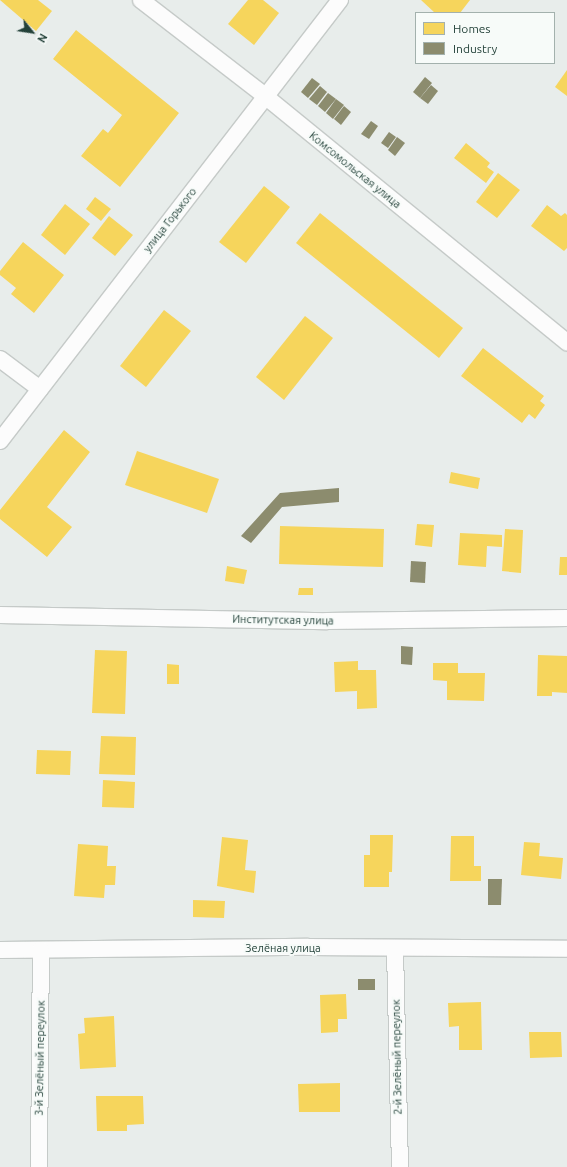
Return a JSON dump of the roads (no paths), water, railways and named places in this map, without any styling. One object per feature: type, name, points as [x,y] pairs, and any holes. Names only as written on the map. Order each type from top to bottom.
[{"type":"street","name":"Комсомольская улица","points":[[141,0],[265,96],[567,342]]},
{"type":"street","name":"улица Горького","points":[[0,441],[340,0]]},
{"type":"street","points":[[0,358],[40,389]]},
{"type":"street","name":"Институтская улица","points":[[0,615],[328,621],[567,618]]},
{"type":"street","name":"Зелёная улица","points":[[0,950],[395,948],[567,949]]},
{"type":"street","name":"2-й Зелёный переулок","points":[[395,948],[400,1167]]},
{"type":"street","name":"3-й Зелёный переулок","points":[[39,1167],[41,950]]}]
